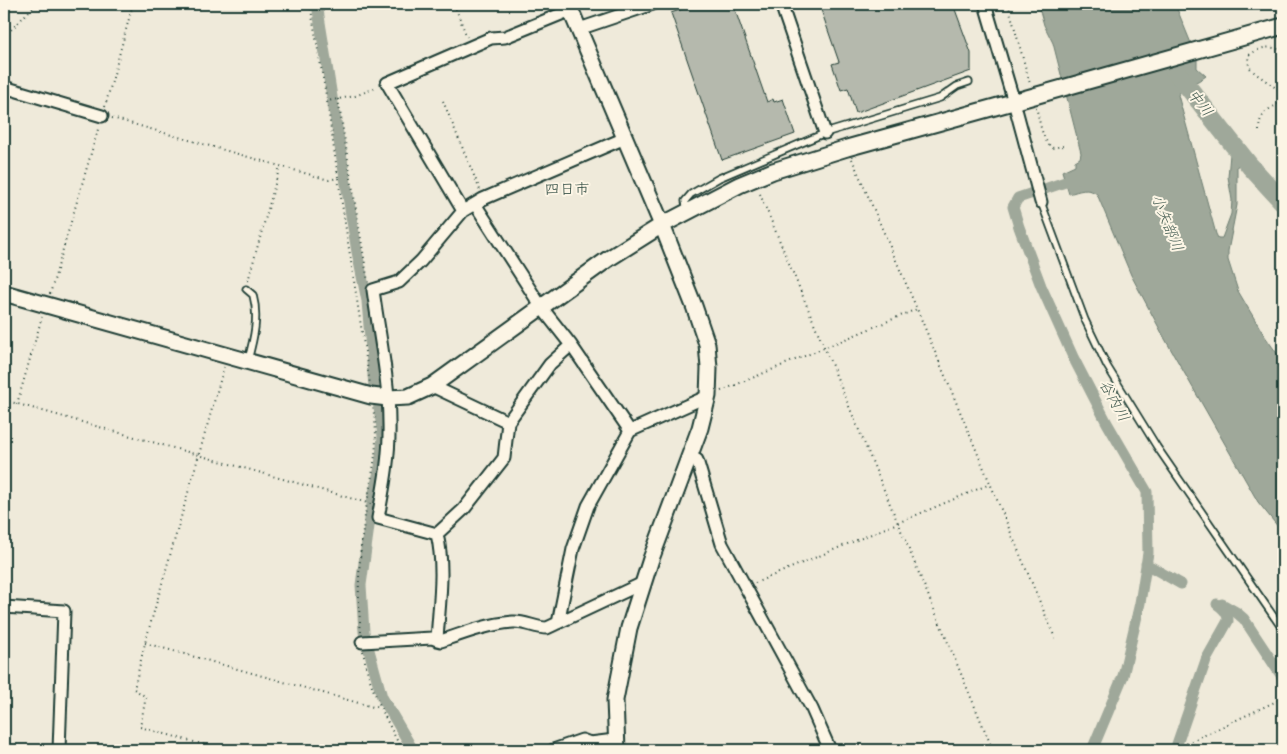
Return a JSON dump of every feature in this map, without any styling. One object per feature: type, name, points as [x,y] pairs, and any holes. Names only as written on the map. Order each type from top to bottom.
[{"type":"street","points":[[579,29],[653,4]]},
{"type":"street","points":[[781,4],[825,133]]},
{"type":"street","points":[[985,4],[1017,101],[1041,202]]},
{"type":"street","points":[[463,212],[387,83],[491,38],[505,36],[569,7],[662,224],[694,306],[707,344],[709,368],[708,396],[700,428],[643,582],[630,628],[615,700],[616,745],[590,743],[582,740],[553,750]]},
{"type":"street","points":[[4,293],[379,397],[408,397],[432,386],[608,259],[662,224],[739,185],[847,148],[1283,26]]},
{"type":"street","points":[[4,87],[102,116]]},
{"type":"street","points":[[437,534],[378,518],[386,478],[389,425],[379,397],[373,290],[399,282],[421,262],[463,212],[479,202],[625,138]]},
{"type":"street","points":[[479,202],[542,308],[571,345],[630,430]]},
{"type":"street","points":[[437,534],[464,509],[504,458],[508,422],[550,364],[571,345]]},
{"type":"street","points":[[432,386],[508,422]]},
{"type":"street","points":[[558,623],[573,549],[588,506],[630,430],[708,396]]},
{"type":"street","points":[[690,456],[697,460],[722,544],[812,709],[830,750]]},
{"type":"street","points":[[437,534],[441,550],[437,640]]},
{"type":"street","points":[[362,642],[432,638],[441,641],[476,629],[514,622],[534,628],[546,628],[643,582]]},
{"type":"street","points":[[4,607],[64,611],[58,750]]},
{"type":"lane","points":[[688,212],[686,201],[691,194],[719,178],[825,133],[940,98],[957,86],[970,82]]},
{"type":"lane","points":[[1041,202],[1085,320],[1107,366],[1157,447],[1283,630]]},
{"type":"lane","points":[[246,290],[253,295],[256,318],[255,335],[248,361]]},
{"type":"path","points":[[4,37],[36,4]]},
{"type":"path","points":[[18,404],[133,4]]},
{"type":"path","points":[[310,4],[338,178],[379,397],[375,457],[359,568],[358,602],[362,642],[366,668],[378,706],[402,750]]},
{"type":"path","points":[[454,4],[471,46]]},
{"type":"path","points":[[1008,4],[1031,89]]},
{"type":"path","points":[[1283,51],[1266,46],[1257,49],[1248,56],[1249,67],[1283,93]]},
{"type":"path","points":[[327,101],[355,96],[387,83]]},
{"type":"path","points":[[338,99],[366,273],[369,286],[373,290]]},
{"type":"path","points":[[443,101],[479,202]]},
{"type":"path","points":[[1259,131],[1259,121],[1262,116],[1271,108],[1283,102]]},
{"type":"path","points":[[1036,108],[1049,146],[1052,148],[1062,146]]},
{"type":"path","points":[[102,116],[329,180],[338,178]]},
{"type":"path","points":[[847,148],[917,309],[1055,638]]},
{"type":"path","points":[[246,290],[280,166]]},
{"type":"path","points":[[760,194],[993,750]]},
{"type":"path","points":[[708,396],[917,309]]},
{"type":"path","points":[[223,750],[140,727],[146,697],[134,689],[145,643],[227,355]]},
{"type":"path","points":[[4,400],[380,507]]},
{"type":"path","points":[[746,587],[990,483]]},
{"type":"path","points":[[145,643],[373,707],[378,706]]},
{"type":"path","points":[[1173,750],[1283,698]]},
{"type":"water","name":"小矢部川","points":[[1038,4],[1175,4],[1197,58],[1197,68],[1206,76],[1184,89],[1178,95],[1216,234],[1218,238],[1222,238],[1231,214],[1232,200],[1228,177],[1230,154],[1240,164],[1237,166],[1237,205],[1228,260],[1238,291],[1264,335],[1283,362],[1283,533],[1258,502],[1165,339],[1131,275],[1097,194],[1087,190],[1069,194],[1062,171],[1075,165],[1075,161],[1080,158],[1081,153],[1053,43],[1044,25]]},
{"type":"building","points":[[697,4],[733,4],[767,102],[773,99],[774,102],[783,99],[795,134],[722,160],[671,13]]},
{"type":"building","points":[[819,4],[953,4],[971,53],[971,71],[856,113],[848,88],[841,90],[832,64],[839,62]]},
{"type":"waterway","points":[[317,4],[357,252],[367,301],[374,387],[383,436],[380,467],[373,497],[361,585],[364,632],[382,697],[413,750]]},
{"type":"waterway","name":"中川","points":[[1173,68],[1250,166],[1283,202]]},
{"type":"waterway","name":"谷内川","points":[[1080,177],[1018,198],[1013,207],[1041,286],[1073,357],[1107,423],[1147,492],[1148,553],[1140,603],[1123,676],[1092,750]]},
{"type":"waterway","points":[[1146,564],[1181,584]]},
{"type":"waterway","points":[[1177,744],[1206,660],[1228,621],[1226,613],[1217,604]]},
{"type":"waterway","points":[[1222,604],[1244,619],[1283,678]]},
{"type":"district","name":"四日市","points":[[567,189]]}]
